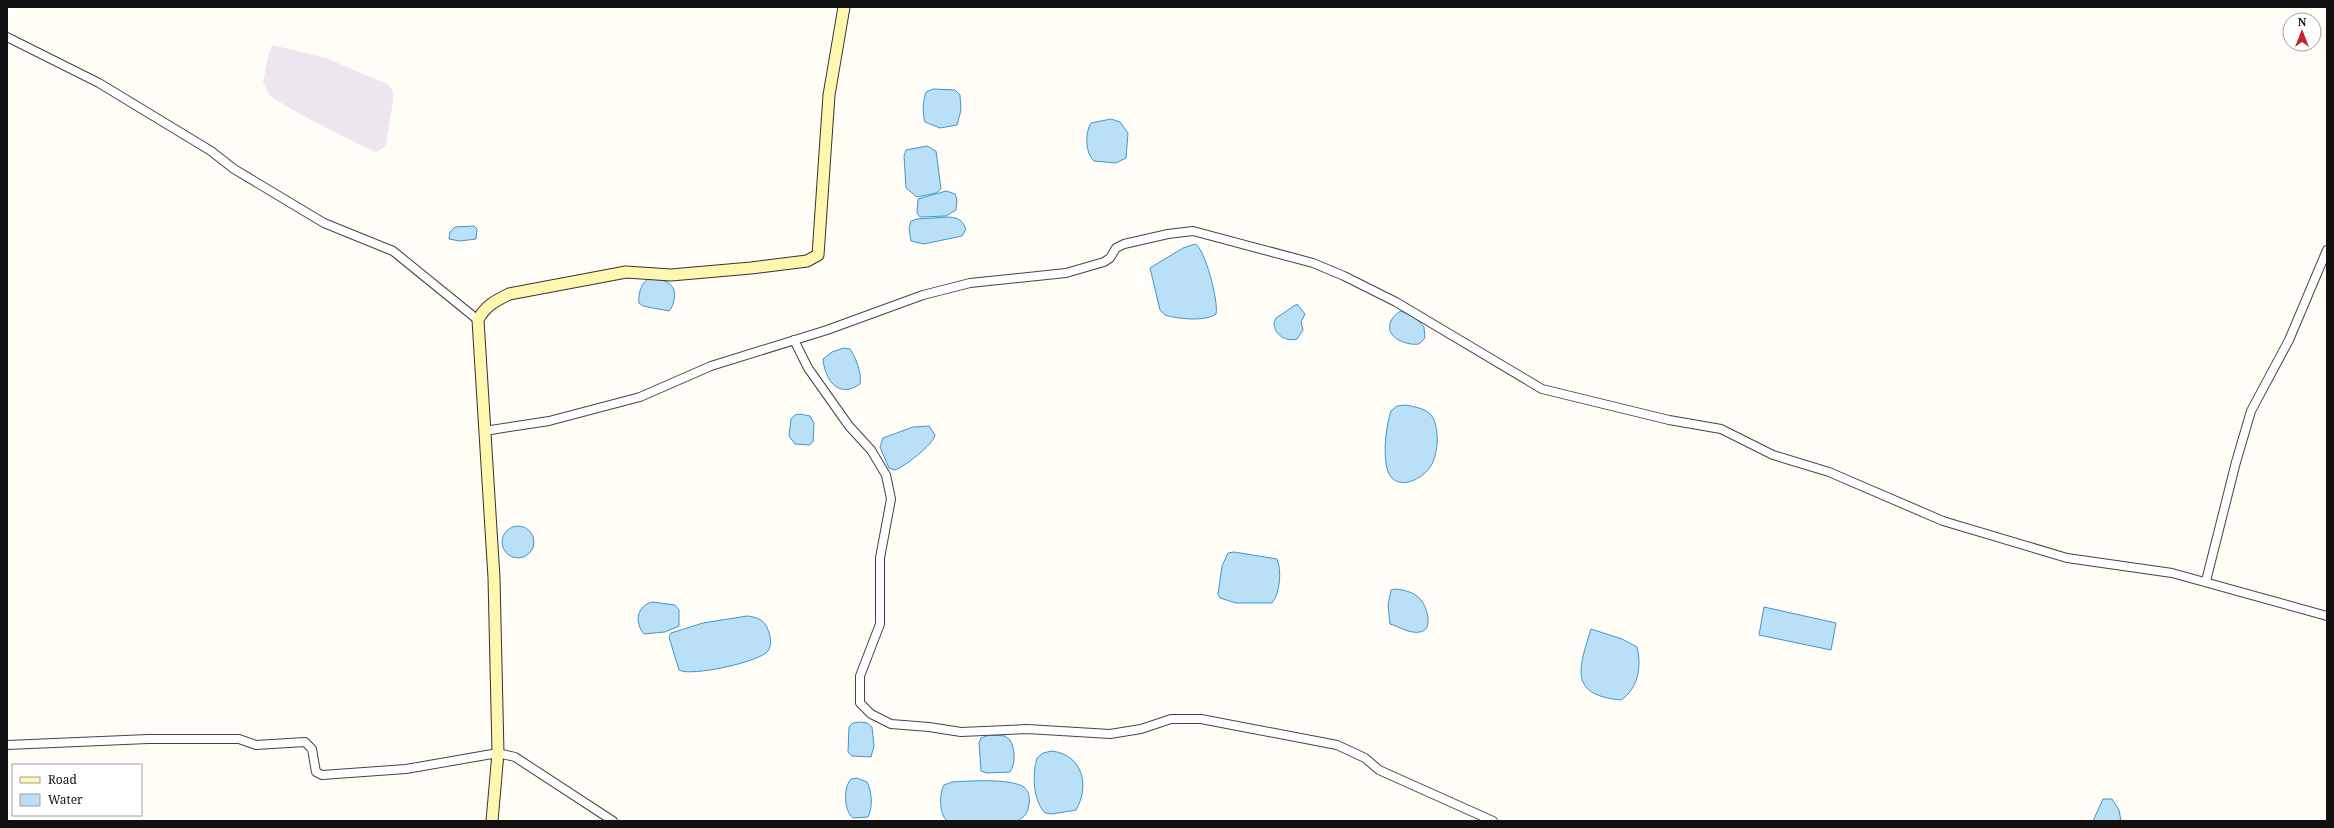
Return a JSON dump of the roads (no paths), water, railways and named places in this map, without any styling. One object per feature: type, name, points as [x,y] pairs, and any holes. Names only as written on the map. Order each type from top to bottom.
[{"type":"street","points":[[492,821],[498,753],[494,578],[478,320],[483,310],[491,303],[509,294],[626,272],[671,275],[751,268],[807,261],[816,257],[821,223],[829,95],[844,7]]},
{"type":"street","points":[[7,37],[100,83],[211,152],[234,169],[324,223],[393,251],[478,320]]},
{"type":"street","points":[[484,431],[549,421],[640,397],[711,366],[794,340],[923,295],[970,283],[1066,272],[1104,262],[1110,258],[1116,248],[1124,244],[1174,232],[1204,232],[1230,242],[1313,262],[1344,276],[1396,302],[1542,389],[1669,420],[1721,429],[1773,454],[1829,472],[1943,521],[2067,558],[2172,573],[2327,616]]},
{"type":"street","points":[[2206,582],[2236,462],[2251,411],[2289,340],[2327,250]]},
{"type":"street","points":[[794,340],[808,368],[849,426],[871,450],[886,475],[891,499],[880,558],[880,624],[860,676],[860,703],[871,714],[891,724],[929,727],[961,732],[1027,728],[1110,734],[1141,728],[1171,719],[1201,719],[1337,745],[1365,758],[1379,770],[1494,821]]},
{"type":"street","points":[[7,745],[156,739],[239,739],[256,745],[305,742],[312,750],[316,772],[322,775],[406,769],[498,753],[515,757],[613,821]]},
{"type":"water","points":[[933,89],[955,90],[960,95],[961,110],[957,125],[940,128],[925,122],[923,111],[925,96],[926,92]]},
{"type":"water","points":[[1111,119],[1120,122],[1128,133],[1126,158],[1116,163],[1094,161],[1089,153],[1087,142],[1089,127],[1091,123]]},
{"type":"water","points":[[927,146],[936,151],[941,189],[936,193],[917,197],[906,188],[904,156],[906,150]]},
{"type":"water","points":[[946,191],[955,194],[957,200],[956,210],[946,216],[920,217],[917,213],[918,199]]},
{"type":"water","points":[[949,217],[958,219],[963,223],[966,229],[962,236],[924,244],[911,241],[909,228],[911,221],[917,219]]},
{"type":"water","points":[[474,226],[477,229],[476,239],[460,241],[449,239],[450,232],[455,227]]},
{"type":"water","points":[[1195,244],[1203,255],[1207,265],[1213,288],[1216,314],[1211,317],[1198,319],[1184,319],[1165,315],[1160,310],[1150,268],[1183,248]]},
{"type":"water","points":[[650,278],[660,279],[672,286],[675,294],[673,304],[669,311],[643,306],[639,303],[642,285]]},
{"type":"water","points":[[1297,304],[1305,314],[1301,322],[1303,330],[1297,339],[1293,340],[1281,337],[1276,331],[1274,323],[1276,318]]},
{"type":"water","points":[[1401,311],[1416,318],[1424,327],[1425,338],[1419,344],[1407,343],[1396,339],[1392,335],[1390,325],[1392,319]]},
{"type":"water","points":[[844,348],[850,349],[854,357],[858,366],[860,380],[860,384],[846,390],[834,385],[830,381],[824,367],[823,359],[832,352]]},
{"type":"water","points":[[1406,405],[1424,410],[1432,416],[1436,426],[1437,441],[1435,457],[1425,473],[1415,480],[1403,483],[1393,479],[1389,474],[1386,466],[1385,446],[1387,426],[1391,411],[1397,406]]},
{"type":"water","points":[[800,414],[810,416],[814,423],[813,442],[809,445],[795,444],[789,436],[791,419],[795,415]]},
{"type":"water","points":[[929,426],[935,435],[930,444],[918,455],[899,468],[895,470],[889,468],[880,447],[883,438],[913,427]]},
{"type":"water","points":[[515,526],[521,526],[530,530],[534,542],[530,554],[521,558],[515,558],[506,554],[502,545],[502,539],[506,530]]},
{"type":"water","points":[[1234,552],[1277,559],[1280,576],[1277,594],[1272,603],[1236,603],[1220,598],[1218,594],[1222,566],[1228,553]]},
{"type":"water","points":[[1395,589],[1409,592],[1421,600],[1428,618],[1427,627],[1424,630],[1420,632],[1412,632],[1390,624],[1388,605],[1391,590]]},
{"type":"water","points":[[652,602],[675,605],[679,610],[679,626],[665,632],[644,634],[638,620],[640,611],[647,604]]},
{"type":"water","points":[[1764,607],[1836,623],[1831,650],[1759,635]]},
{"type":"water","points":[[747,616],[763,621],[767,627],[771,641],[768,651],[752,660],[725,667],[696,672],[679,670],[669,637],[671,633],[703,623]]},
{"type":"water","points":[[1591,629],[1622,639],[1637,647],[1639,669],[1635,683],[1627,695],[1621,700],[1604,697],[1592,692],[1585,686],[1581,667]]},
{"type":"water","points":[[853,723],[867,723],[872,727],[874,746],[871,757],[852,756],[848,752],[849,727]]},
{"type":"water","points":[[990,735],[1005,736],[1010,740],[1014,756],[1010,772],[987,773],[981,771],[979,743],[981,738]]},
{"type":"water","points":[[1052,751],[1063,754],[1071,759],[1077,765],[1081,773],[1083,791],[1076,810],[1052,814],[1045,813],[1038,801],[1034,779],[1035,765],[1037,758],[1043,753]]},
{"type":"water","points":[[857,778],[867,782],[870,790],[871,804],[868,817],[853,818],[850,815],[846,805],[848,783],[851,779]]},
{"type":"water","points":[[999,781],[1017,784],[1024,787],[1028,793],[1028,810],[1022,818],[1017,821],[947,821],[942,814],[941,793],[944,785],[952,782]]},
{"type":"water","points":[[2103,799],[2112,799],[2119,810],[2121,821],[2093,821]]}]
